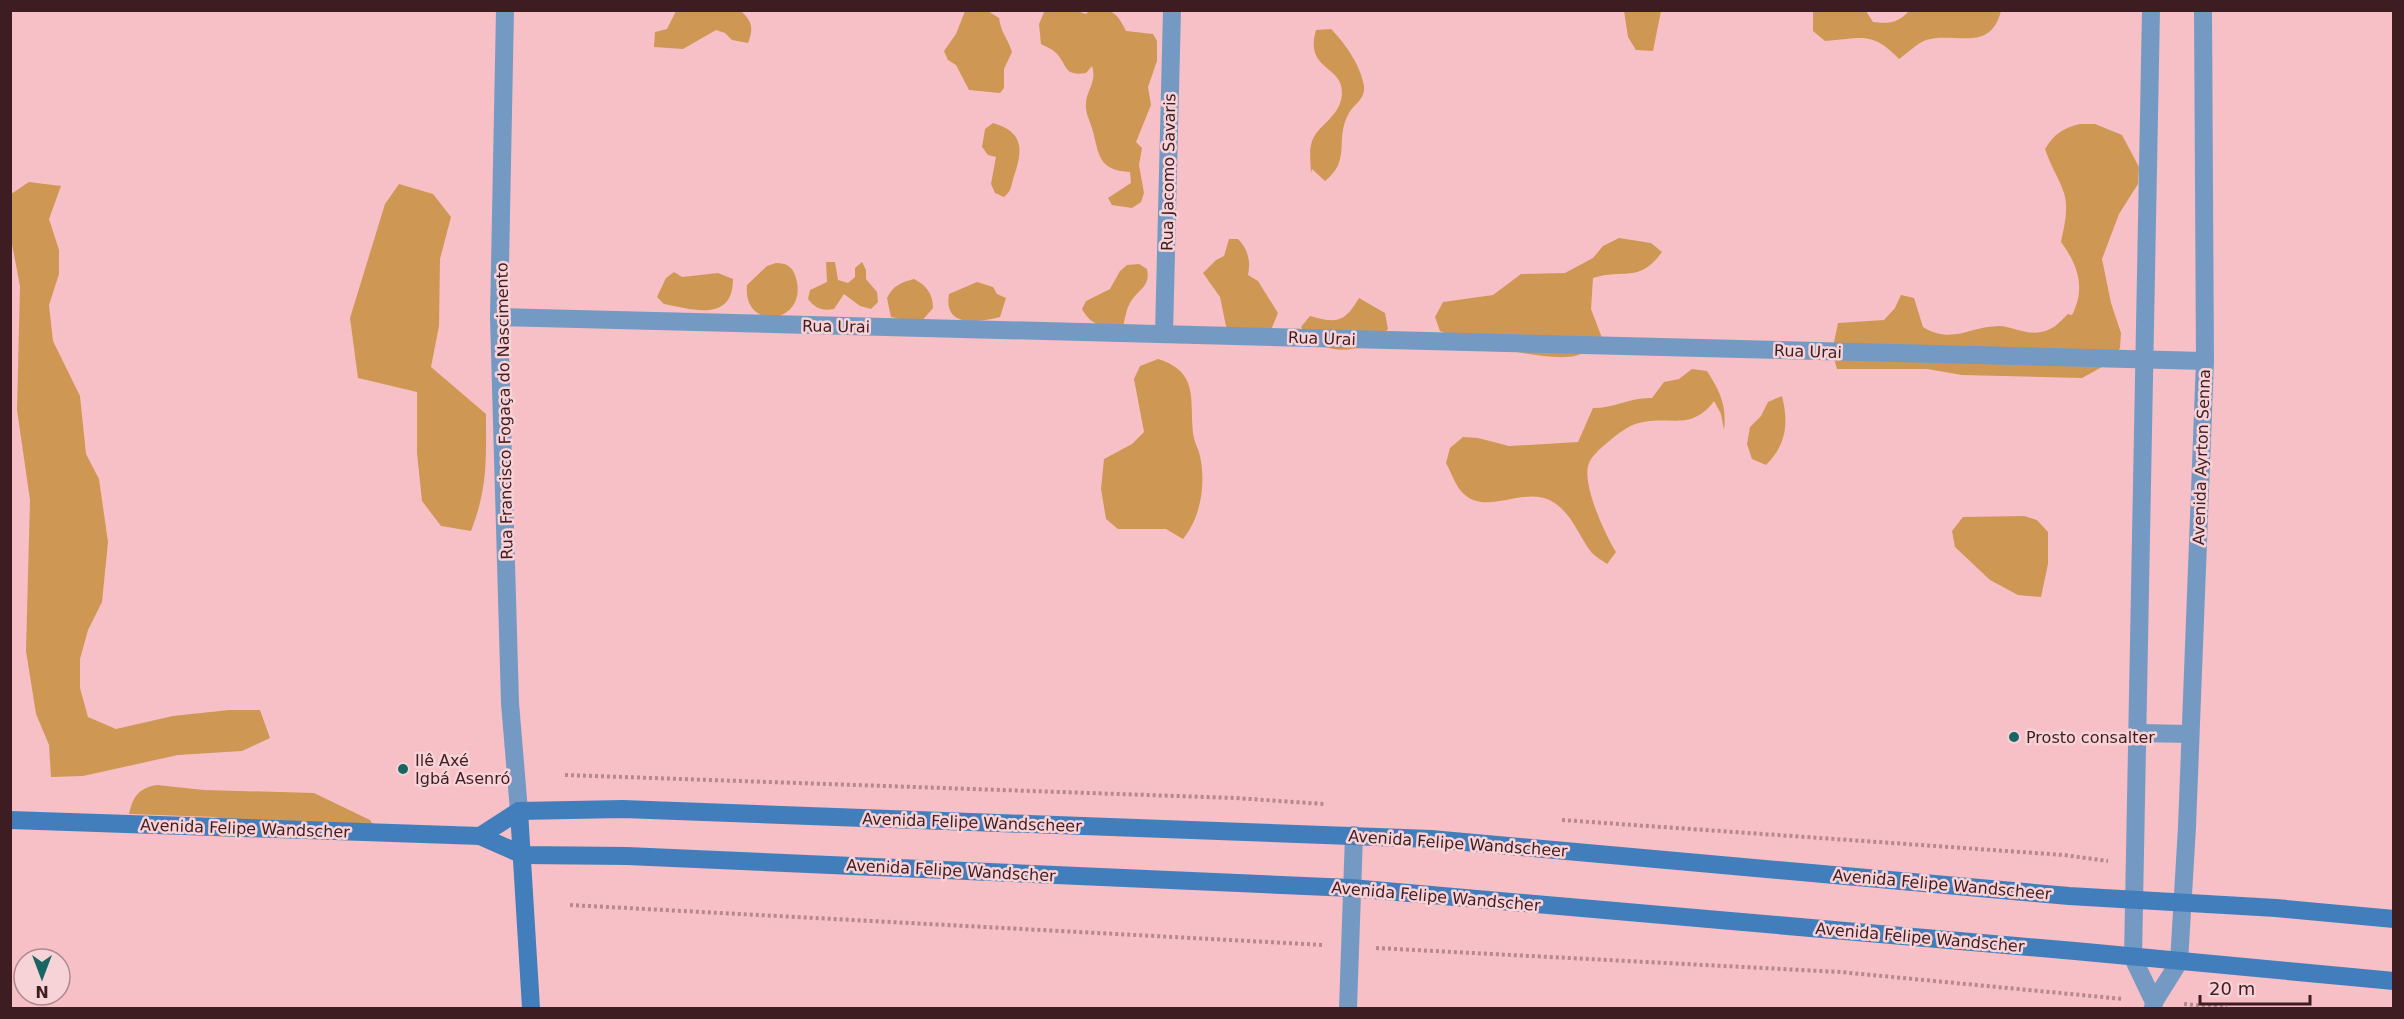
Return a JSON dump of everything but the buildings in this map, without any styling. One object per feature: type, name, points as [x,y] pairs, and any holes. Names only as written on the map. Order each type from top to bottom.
[{"type":"main road","name":"Avenida Felipe Wandscheer","points":[[519,811],[623,809],[1431,839],[2135,901],[2277,908],[2394,919]]},
{"type":"main road","points":[[480,837],[519,811],[531,1008]]},
{"type":"main road","name":"Avenida Felipe Wandscher","points":[[10,820],[480,837],[522,855],[639,856],[1351,888],[2394,981]]},
{"type":"street","name":"Rua Francisco Fogaça do Nascimento","points":[[505,10],[500,317],[510,704],[519,811]]},
{"type":"street","name":"Rua Jacomo Savaris","points":[[1164,334],[1172,10]]},
{"type":"street","points":[[2151,10],[2133,958],[2153,1005]]},
{"type":"street","name":"Avenida Ayrton Senna","points":[[2179,962],[2205,361],[2203,10]]},
{"type":"street","name":"Rua Urai","points":[[500,317],[2205,361]]},
{"type":"street","points":[[2139,733],[2190,734]]},
{"type":"street","points":[[1348,1008],[1354,835]]},
{"type":"street","points":[[2153,1005],[2179,962]]},
{"type":"path","points":[[570,905],[1840,972],[2153,1005],[2227,1008]]},
{"type":"shaded area","points":[[1045,10],[1077,11],[1086,14],[1089,11],[1112,12],[1119,18],[1126,31],[1153,34],[1157,41],[1157,61],[1148,87],[1151,105],[1136,142],[1142,148],[1139,165],[1144,193],[1141,202],[1132,208],[1112,205],[1108,198],[1131,183],[1130,172],[1111,168],[1105,164],[1098,152],[1086,109],[1087,97],[1092,84],[1092,66],[1086,73],[1071,72],[1056,53],[1041,44],[1039,24]]},
{"type":"shaded area","points":[[676,11],[741,11],[748,18],[751,26],[748,43],[732,40],[725,33],[716,30],[683,49],[654,47],[655,32],[667,29]]},
{"type":"shaded area","points":[[965,11],[988,11],[999,18],[1012,52],[1004,69],[1004,88],[1000,93],[969,90],[956,65],[948,60],[944,51],[956,34]]},
{"type":"shaded area","points":[[1624,11],[1661,11],[1653,51],[1636,50],[1628,37]]},
{"type":"shaded area","points":[[1813,11],[1866,11],[1873,22],[1884,23],[1893,22],[1909,11],[2001,11],[1996,24],[1980,37],[1926,40],[1899,59],[1881,44],[1865,38],[1825,41],[1813,31]]},
{"type":"shaded area","points":[[1331,29],[1356,63],[1364,91],[1345,123],[1338,165],[1325,181],[1312,169],[1311,173],[1311,145],[1317,132],[1337,110],[1342,94],[1337,78],[1319,61],[1314,43],[1316,30]]},
{"type":"shaded area","points":[[993,123],[1011,131],[1018,143],[1017,167],[1011,188],[1004,197],[995,193],[991,184],[996,157],[988,155],[982,147],[985,129]]},
{"type":"shaded area","points":[[2080,124],[2095,124],[2122,135],[2139,167],[2138,184],[2119,214],[2102,259],[2111,303],[2121,333],[2120,348],[2111,362],[2082,378],[1962,375],[1927,369],[1837,369],[1832,352],[1838,323],[1884,320],[1895,308],[1901,295],[1914,298],[1923,327],[1943,334],[1952,335],[2000,326],[2041,332],[2052,328],[2068,314],[2072,315],[2079,295],[2078,277],[2072,259],[2061,242],[2066,218],[2065,199],[2045,149],[2059,132]]},
{"type":"shaded area","points":[[29,182],[61,186],[49,219],[59,250],[59,274],[49,305],[53,341],[80,396],[86,454],[99,479],[108,542],[102,602],[88,630],[80,659],[80,688],[88,717],[116,729],[173,716],[229,710],[260,710],[270,738],[242,751],[178,755],[83,776],[51,777],[49,745],[36,714],[26,651],[30,500],[17,410],[20,286],[11,239],[11,194]]},
{"type":"shaded area","points":[[399,184],[433,194],[451,217],[440,259],[439,326],[431,367],[486,414],[486,460],[483,487],[471,531],[441,526],[422,501],[417,453],[417,392],[358,378],[350,318],[385,204]]},
{"type":"shaded area","points":[[1619,238],[1651,243],[1662,252],[1654,262],[1638,272],[1593,278],[1591,309],[1602,338],[1583,353],[1562,357],[1528,354],[1488,346],[1440,331],[1435,317],[1443,302],[1493,295],[1521,274],[1565,273],[1593,258],[1603,246]]},
{"type":"shaded area","points":[[1229,239],[1238,239],[1244,247],[1249,260],[1248,275],[1258,281],[1278,313],[1271,330],[1231,333],[1226,326],[1220,297],[1203,273],[1216,260],[1224,256]]},
{"type":"shaded area","points":[[826,262],[835,262],[838,280],[848,283],[855,277],[855,268],[862,262],[866,270],[866,279],[877,292],[878,302],[871,309],[860,306],[844,294],[834,309],[823,309],[814,305],[808,299],[810,290],[827,282]]},
{"type":"shaded area","points":[[776,263],[791,268],[796,278],[797,294],[793,306],[785,313],[774,317],[764,316],[754,310],[748,300],[747,285],[767,266]]},
{"type":"shaded area","points":[[1139,264],[1147,269],[1147,280],[1130,303],[1123,327],[1094,323],[1082,309],[1086,301],[1110,289],[1120,271],[1127,265]]},
{"type":"shaded area","points":[[674,272],[682,277],[718,273],[733,279],[731,293],[726,302],[710,310],[687,309],[664,304],[657,297],[666,278]]},
{"type":"shaded area","points":[[914,279],[928,290],[933,308],[920,323],[891,317],[887,298],[898,285]]},
{"type":"shaded area","points":[[977,282],[993,287],[997,294],[1006,298],[1000,317],[973,321],[957,318],[952,313],[949,294]]},
{"type":"shaded area","points":[[1359,298],[1385,313],[1388,329],[1367,344],[1344,350],[1332,349],[1310,337],[1301,327],[1310,316],[1327,320],[1339,319],[1349,312]]},
{"type":"shaded area","points":[[1158,359],[1172,365],[1187,381],[1192,401],[1194,438],[1202,467],[1202,489],[1198,510],[1183,539],[1166,529],[1118,529],[1106,519],[1101,489],[1104,459],[1132,444],[1144,432],[1134,379],[1140,366]]},
{"type":"shaded area","points":[[1692,369],[1707,371],[1716,385],[1722,399],[1724,430],[1721,414],[1714,401],[1705,411],[1688,419],[1650,421],[1630,426],[1602,447],[1589,463],[1587,475],[1592,498],[1601,523],[1616,552],[1607,564],[1592,553],[1565,512],[1553,502],[1530,497],[1493,502],[1471,499],[1461,491],[1446,463],[1450,448],[1463,437],[1478,438],[1509,446],[1578,442],[1593,408],[1652,398],[1664,382],[1679,379]]},
{"type":"shaded area","points":[[1782,396],[1785,416],[1784,434],[1778,450],[1766,465],[1752,459],[1747,444],[1750,427],[1761,416],[1768,402]]},
{"type":"shaded area","points":[[2024,516],[2037,520],[2048,532],[2048,564],[2041,597],[2018,595],[1990,580],[1955,547],[1952,531],[1963,517]]},
{"type":"shaded area","points":[[157,785],[204,790],[314,793],[370,820],[378,832],[230,821],[214,817],[129,814],[138,794],[146,788]]},
{"type":"place","name":"Prosto consalter","points":[[2014,737]]},
{"type":"place","name":"Ilê Axé Igbá Asenró","points":[[403,769]]}]
